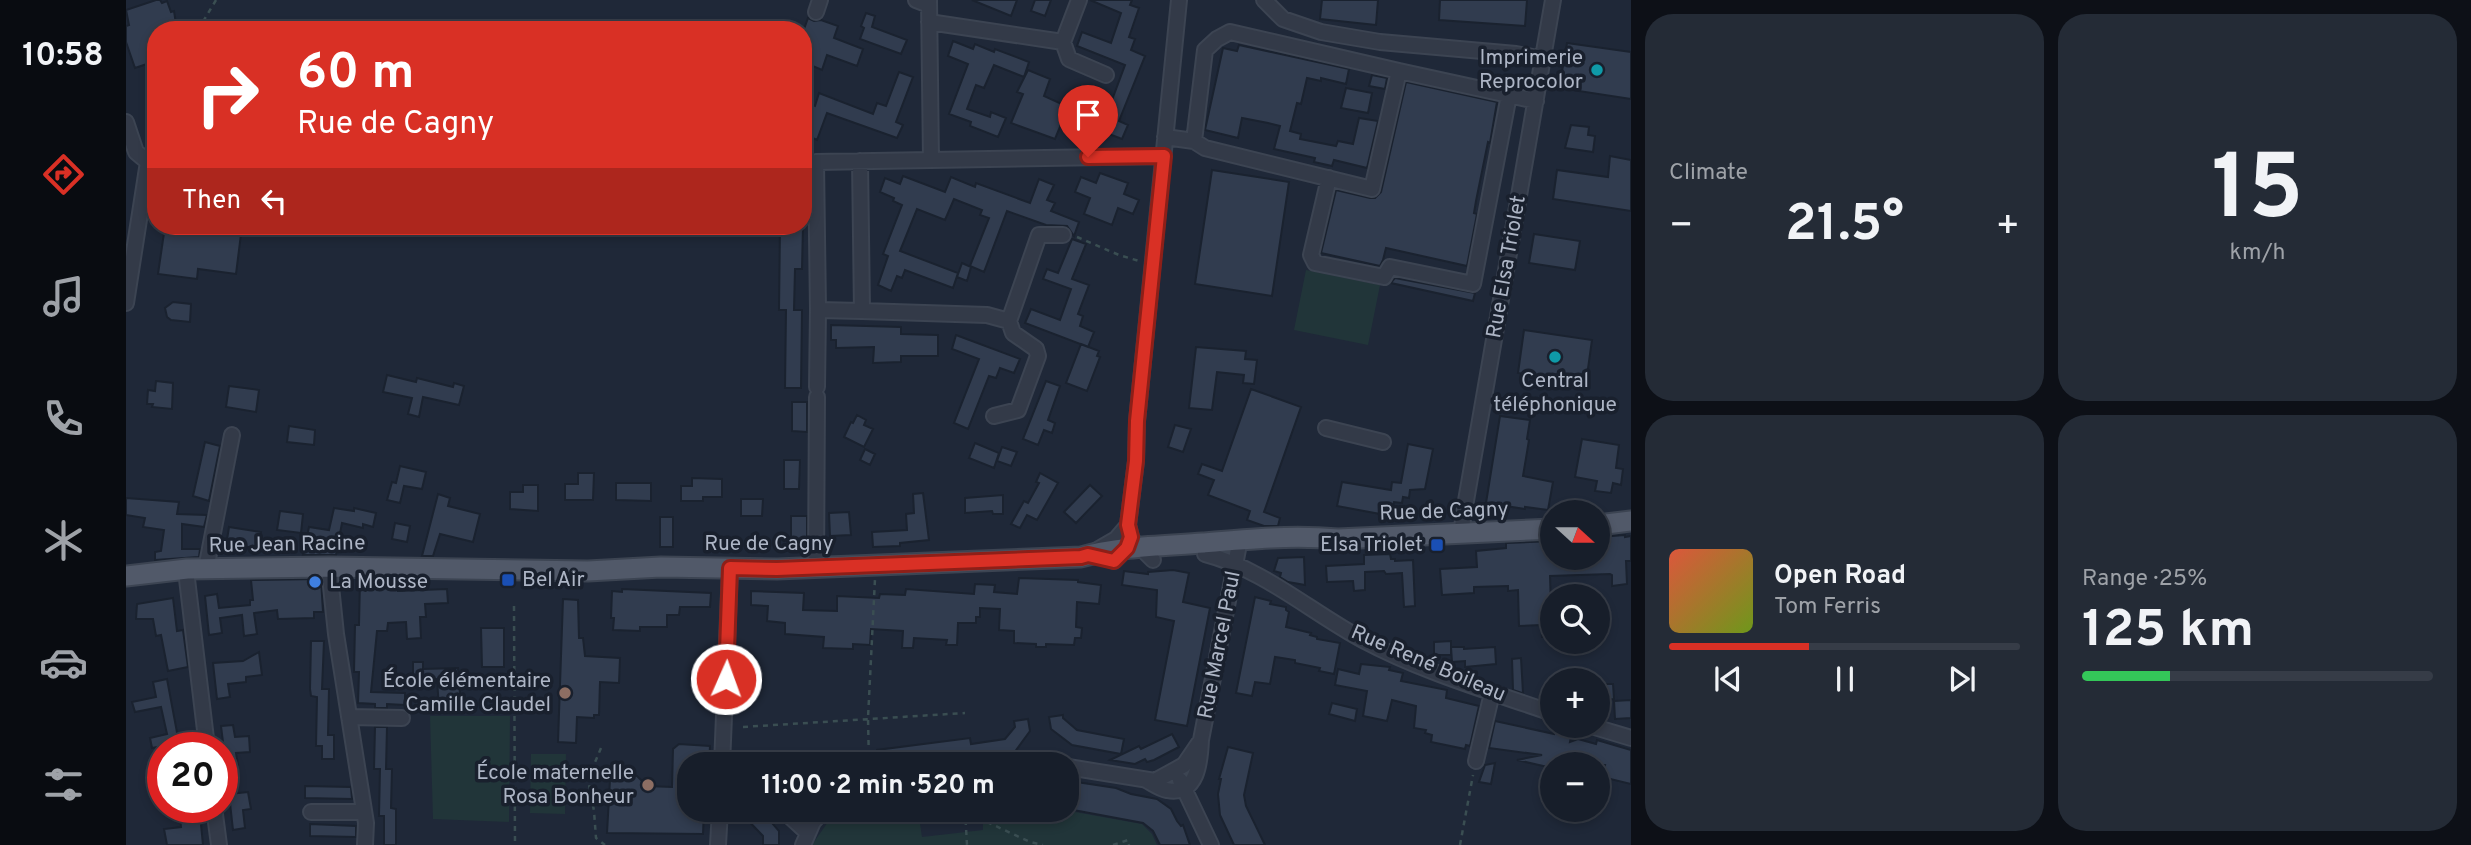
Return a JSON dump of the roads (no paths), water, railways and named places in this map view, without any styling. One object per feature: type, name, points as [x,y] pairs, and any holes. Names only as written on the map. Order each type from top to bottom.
[{"type":"main road","points":[[1610,524],[1631,521]]},
{"type":"main road","name":"Rue de Cagny","points":[[1132,546],[1205,554],[1338,539],[1540,530]]},
{"type":"main road","name":"Rue de Cagny","points":[[449,569],[588,571],[661,567],[876,566],[1088,555],[1132,546],[1238,551]]},
{"type":"main road","name":"Rue Jean Racine","points":[[126,576],[197,569],[449,569]]},
{"type":"street","points":[[1079,0],[1063,42],[1069,59],[1106,75]]},
{"type":"street","points":[[1088,555],[1116,539],[1132,546],[1153,258],[1179,0]]},
{"type":"street","points":[[1264,0],[1283,19],[1321,32],[1380,42],[1516,54],[1543,59]]},
{"type":"street","name":"Rue Elsa Triolet","points":[[1462,533],[1553,0]]},
{"type":"street","points":[[924,2],[929,22],[931,160]]},
{"type":"street","points":[[929,22],[1063,42]]},
{"type":"street","points":[[1194,141],[1205,50],[1230,32],[1536,101]]},
{"type":"street","points":[[1165,137],[1194,141],[1205,148],[1372,189],[1399,71]]},
{"type":"street","points":[[1329,178],[1311,255],[1315,263],[1384,277],[1390,267],[1473,284],[1509,95]]},
{"type":"street","points":[[126,122],[136,152],[147,161]]},
{"type":"street","points":[[816,568],[816,162],[1164,156]]},
{"type":"street","points":[[860,162],[862,311]]},
{"type":"street","points":[[126,303],[147,168]]},
{"type":"street","points":[[994,416],[1018,410],[1038,356],[1036,349],[1013,333],[1009,321],[1039,235],[1063,236]]},
{"type":"street","points":[[818,310],[987,315],[1009,321]]},
{"type":"street","points":[[1326,428],[1382,442]]},
{"type":"street","points":[[205,732],[187,579],[197,569],[232,435]]},
{"type":"street","name":"Rue René Boileau","points":[[1238,551],[1364,640],[1456,680],[1540,709]]},
{"type":"street","name":"Rue Marcel Paul","points":[[1184,787],[1192,782],[1197,773],[1238,551]]},
{"type":"street","points":[[329,567],[364,812],[365,845]]},
{"type":"street","points":[[723,752],[730,568]]},
{"type":"street","points":[[1476,761],[1492,692]]},
{"type":"street","points":[[349,717],[402,718]]},
{"type":"street","points":[[1610,732],[1631,738]]},
{"type":"street","name":"Rue Marcel Paul","points":[[1176,771],[1195,752],[1201,740]]},
{"type":"street","points":[[1079,769],[1155,781],[1176,771],[1211,845]]},
{"type":"street","points":[[1146,780],[1167,790],[1184,787]]},
{"type":"street","points":[[311,812],[364,812]]},
{"type":"street","points":[[718,845],[719,822]]},
{"type":"street","points":[[792,822],[805,839],[816,822]]},
{"type":"street","points":[[216,823],[219,845]]},
{"type":"place","name":"Imprimerie Reprocolor","points":[[1597,70]]},
{"type":"place","name":"Central téléphonique","points":[[1555,357]]},
{"type":"place","name":"Elsa Triolet","points":[[1437,545]]},
{"type":"place","name":"Bel Air","points":[[508,580]]},
{"type":"place","name":"La Mousse","points":[[315,582]]},
{"type":"place","name":"École élémentaire Camille Claudel","points":[[565,693]]},
{"type":"place","name":"École maternelle Rosa Bonheur","points":[[648,785]]}]
